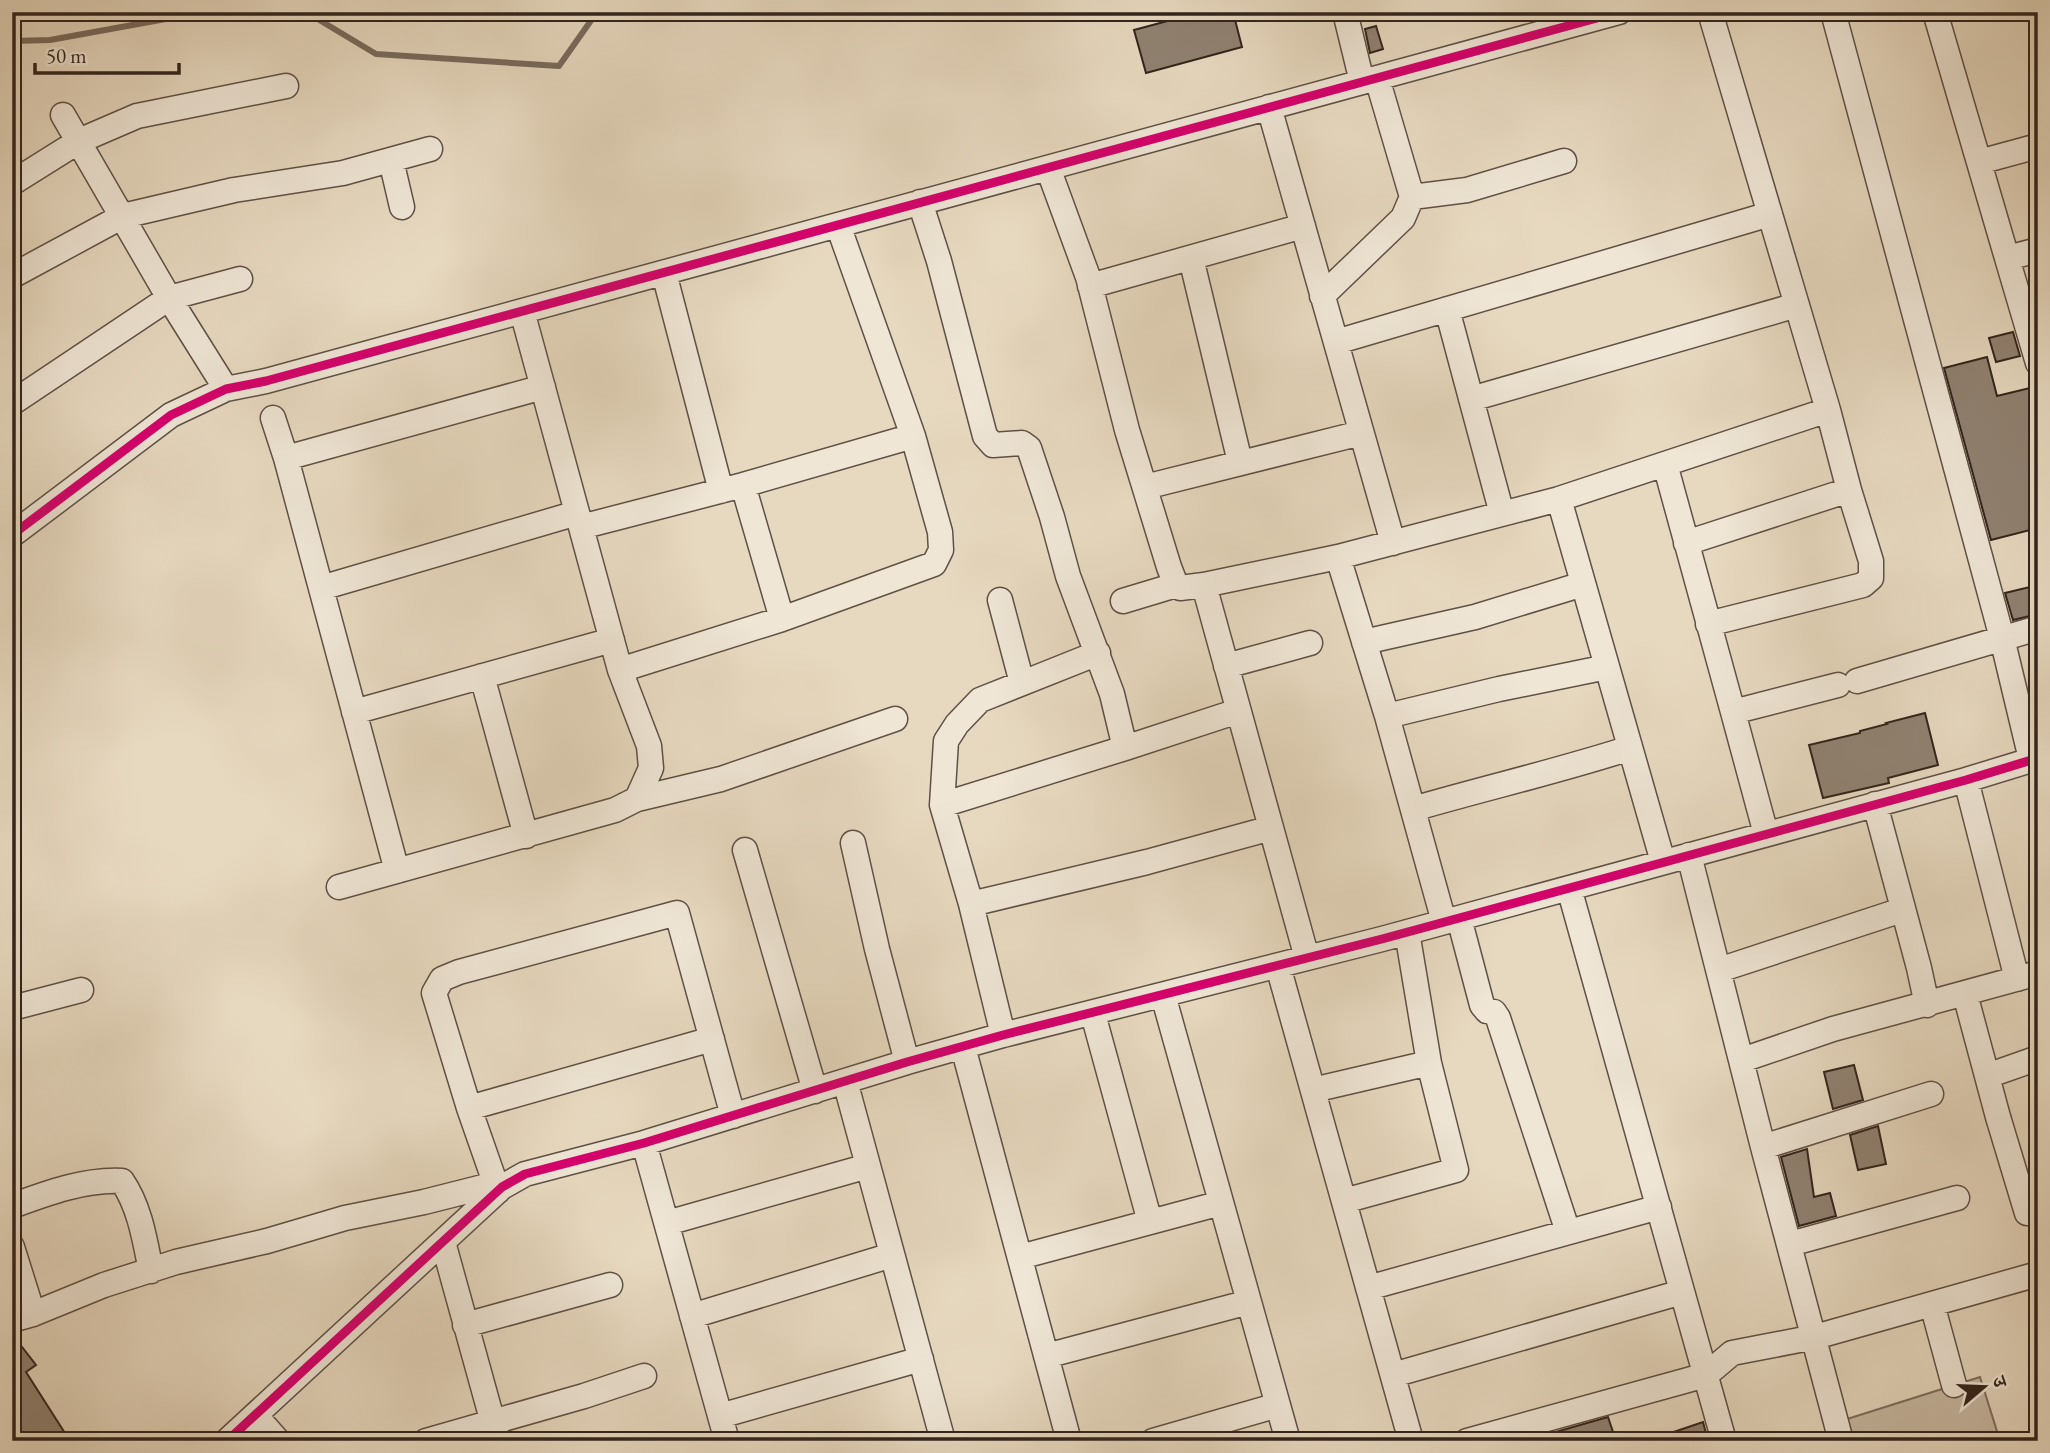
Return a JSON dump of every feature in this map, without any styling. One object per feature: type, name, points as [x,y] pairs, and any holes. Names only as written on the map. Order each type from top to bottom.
[{"type":"street","points":[[1322,296],[1403,218],[1412,197],[1345,12]]},
{"type":"street","points":[[1708,624],[1863,585],[1871,578],[1871,561],[1710,12]]},
{"type":"street","points":[[12,1247],[22,1317],[104,1285],[176,1262],[267,1241],[345,1218],[496,1187],[525,1174],[645,1143],[906,1062],[1003,1035],[1407,932],[1966,780],[2034,759],[1833,12]]},
{"type":"street","points":[[1935,12],[2038,363]]},
{"type":"street","points":[[12,535],[171,415],[226,389],[664,273],[1608,14]]},
{"type":"street","points":[[12,183],[79,141],[137,117],[286,86]]},
{"type":"street","points":[[1269,107],[1392,543]]},
{"type":"street","points":[[63,115],[169,298],[226,389]]},
{"type":"street","points":[[1979,162],[2038,146]]},
{"type":"street","points":[[12,276],[123,216],[234,190],[343,173],[430,149]]},
{"type":"street","points":[[391,160],[402,207]]},
{"type":"street","points":[[1412,197],[1467,190],[1564,162]]},
{"type":"street","points":[[1048,168],[1090,286],[1127,430],[1176,585]]},
{"type":"street","points":[[920,202],[939,261],[985,436],[993,444],[1022,443],[1029,448],[1068,576],[1112,694],[1125,748]]},
{"type":"street","points":[[1336,342],[1770,214]]},
{"type":"street","points":[[620,670],[782,619],[934,564],[941,550],[940,532],[913,436],[838,225]]},
{"type":"street","points":[[1090,286],[1303,226]]},
{"type":"street","points":[[2007,258],[2038,250]]},
{"type":"street","points":[[1191,258],[1240,462]]},
{"type":"street","points":[[664,273],[732,488],[782,619]]},
{"type":"street","points":[[12,403],[169,298],[240,279]]},
{"type":"street","points":[[1471,399],[1797,305]]},
{"type":"street","points":[[1447,309],[1502,514]]},
{"type":"street","points":[[522,311],[620,670],[649,746],[651,768],[637,799]]},
{"type":"street","points":[[286,458],[542,387]]},
{"type":"street","points":[[1124,601],[1176,585],[1183,588],[1338,557],[1559,499],[1828,410]]},
{"type":"street","points":[[273,418],[397,871]]},
{"type":"street","points":[[1145,487],[1361,433]]},
{"type":"street","points":[[321,588],[579,520],[732,488],[913,436]]},
{"type":"street","points":[[1665,464],[1766,834]]},
{"type":"street","points":[[1686,543],[1849,490]]},
{"type":"street","points":[[1559,499],[1663,862]]},
{"type":"street","points":[[1338,557],[1413,808],[1451,920],[1482,1005],[1487,1011],[1494,1012],[1498,1018],[1568,1232]]},
{"type":"street","points":[[1204,584],[1307,958]]},
{"type":"street","points":[[1364,642],[1475,617],[1583,584]]},
{"type":"street","points":[[1000,600],[1022,682]]},
{"type":"street","points":[[1733,712],[1848,683],[2038,628]]},
{"type":"street","points":[[354,712],[612,640]]},
{"type":"street","points":[[1226,666],[1310,643]]},
{"type":"street","points":[[1003,1035],[971,904],[942,805],[946,741],[957,724],[980,700],[1098,653]]},
{"type":"street","points":[[1387,716],[1607,667]]},
{"type":"street","points":[[482,677],[526,836]]},
{"type":"street","points":[[942,805],[1238,711]]},
{"type":"street","points":[[339,887],[615,810],[637,799],[721,779],[895,719]]},
{"type":"street","points":[[1413,808],[1581,764],[1630,748]]},
{"type":"street","points":[[1742,1060],[1833,1029],[2027,976],[1966,780]]},
{"type":"street","points":[[1875,804],[1927,1005]]},
{"type":"street","points":[[971,904],[1147,862],[1271,828]]},
{"type":"street","points":[[853,843],[906,1062]]},
{"type":"street","points":[[745,850],[815,1091]]},
{"type":"street","points":[[1689,855],[1841,1441]]},
{"type":"street","points":[[1569,888],[1724,1441]]},
{"type":"street","points":[[1719,970],[1902,910]]},
{"type":"street","points":[[496,1187],[434,993],[442,979],[459,972],[677,913],[733,1116]]},
{"type":"street","points":[[1344,1200],[1457,1170],[1429,1063],[1407,932]]},
{"type":"street","points":[[1278,966],[1411,1441]]},
{"type":"street","points":[[12,1008],[81,990]]},
{"type":"street","points":[[1965,994],[2027,1213]]},
{"type":"street","points":[[1163,995],[1288,1441]]},
{"type":"street","points":[[1093,1014],[1150,1222]]},
{"type":"street","points":[[469,1108],[712,1039]]},
{"type":"street","points":[[963,1047],[1069,1441]]},
{"type":"street","points":[[1987,1076],[2038,1058]]},
{"type":"street","points":[[1312,1090],[1429,1063]]},
{"type":"street","points":[[845,1081],[943,1441]]},
{"type":"street","points":[[1763,1147],[1931,1094]]},
{"type":"street","points":[[645,1143],[727,1441]]},
{"type":"street","points":[[667,1223],[868,1166]]},
{"type":"street","points":[[12,1206],[39,1196],[102,1180],[122,1181],[129,1191],[145,1237],[150,1271]]},
{"type":"street","points":[[227,1441],[443,1242],[496,1187]]},
{"type":"street","points":[[1790,1244],[1957,1198]]},
{"type":"street","points":[[1020,1257],[1221,1203]]},
{"type":"street","points":[[1368,1288],[1659,1207]]},
{"type":"street","points":[[443,1242],[495,1432]]},
{"type":"street","points":[[692,1316],[892,1255]]},
{"type":"street","points":[[1467,1441],[1706,1375],[1732,1353],[1815,1337],[2037,1277]]},
{"type":"street","points":[[465,1325],[610,1285]]},
{"type":"street","points":[[1393,1375],[1682,1292]]},
{"type":"street","points":[[1046,1356],[1249,1302]]},
{"type":"street","points":[[1931,1304],[1954,1385]]},
{"type":"street","points":[[720,1416],[921,1359]]},
{"type":"street","points":[[426,1441],[495,1432],[584,1396],[645,1376]]},
{"type":"street","points":[[1153,1441],[1278,1405]]},
{"type":"street","points":[[255,1415],[278,1441]]},
{"type":"shaded area","points":[[1980,1377],[2000,1441],[1849,1441],[1844,1420]]},
{"type":"building","points":[[1201,12],[1233,12],[1242,47],[1146,73],[1134,30]]},
{"type":"building","points":[[1376,26],[1383,49],[1370,53],[1365,29]]},
{"type":"building","points":[[2013,332],[2020,356],[1996,362],[1989,338]]},
{"type":"building","points":[[1987,357],[1997,396],[2038,386],[2038,499],[2032,501],[2038,528],[1991,540],[1944,368]]},
{"type":"building","points":[[2038,585],[2038,614],[2013,620],[2005,593]]},
{"type":"building","points":[[1925,713],[1938,765],[1888,778],[1889,783],[1823,798],[1809,745]]},
{"type":"building","points":[[1854,1065],[1863,1100],[1833,1109],[1824,1072]]},
{"type":"building","points":[[1878,1126],[1886,1164],[1858,1170],[1850,1135]]},
{"type":"building","points":[[1807,1149],[1814,1197],[1830,1193],[1836,1216],[1799,1226],[1781,1157]]},
{"type":"building","points":[[12,1334],[36,1365],[26,1372],[70,1441],[21,1441],[12,1427]]},
{"type":"building","points":[[1608,1417],[1616,1441],[1524,1441]]},
{"type":"building","points":[[1703,1422],[1708,1441],[1657,1441],[1656,1438]]},
{"type":"waterway","points":[[12,41],[50,40],[204,12]]},
{"type":"waterway","points":[[306,12],[376,54],[559,66],[597,12]]},
{"type":"cycle path","points":[[12,535],[171,415],[226,389],[266,381],[1619,12]]},
{"type":"cycle path","points":[[227,1441],[502,1187],[525,1174],[644,1143],[1003,1035],[1382,939],[2038,758]]}]
